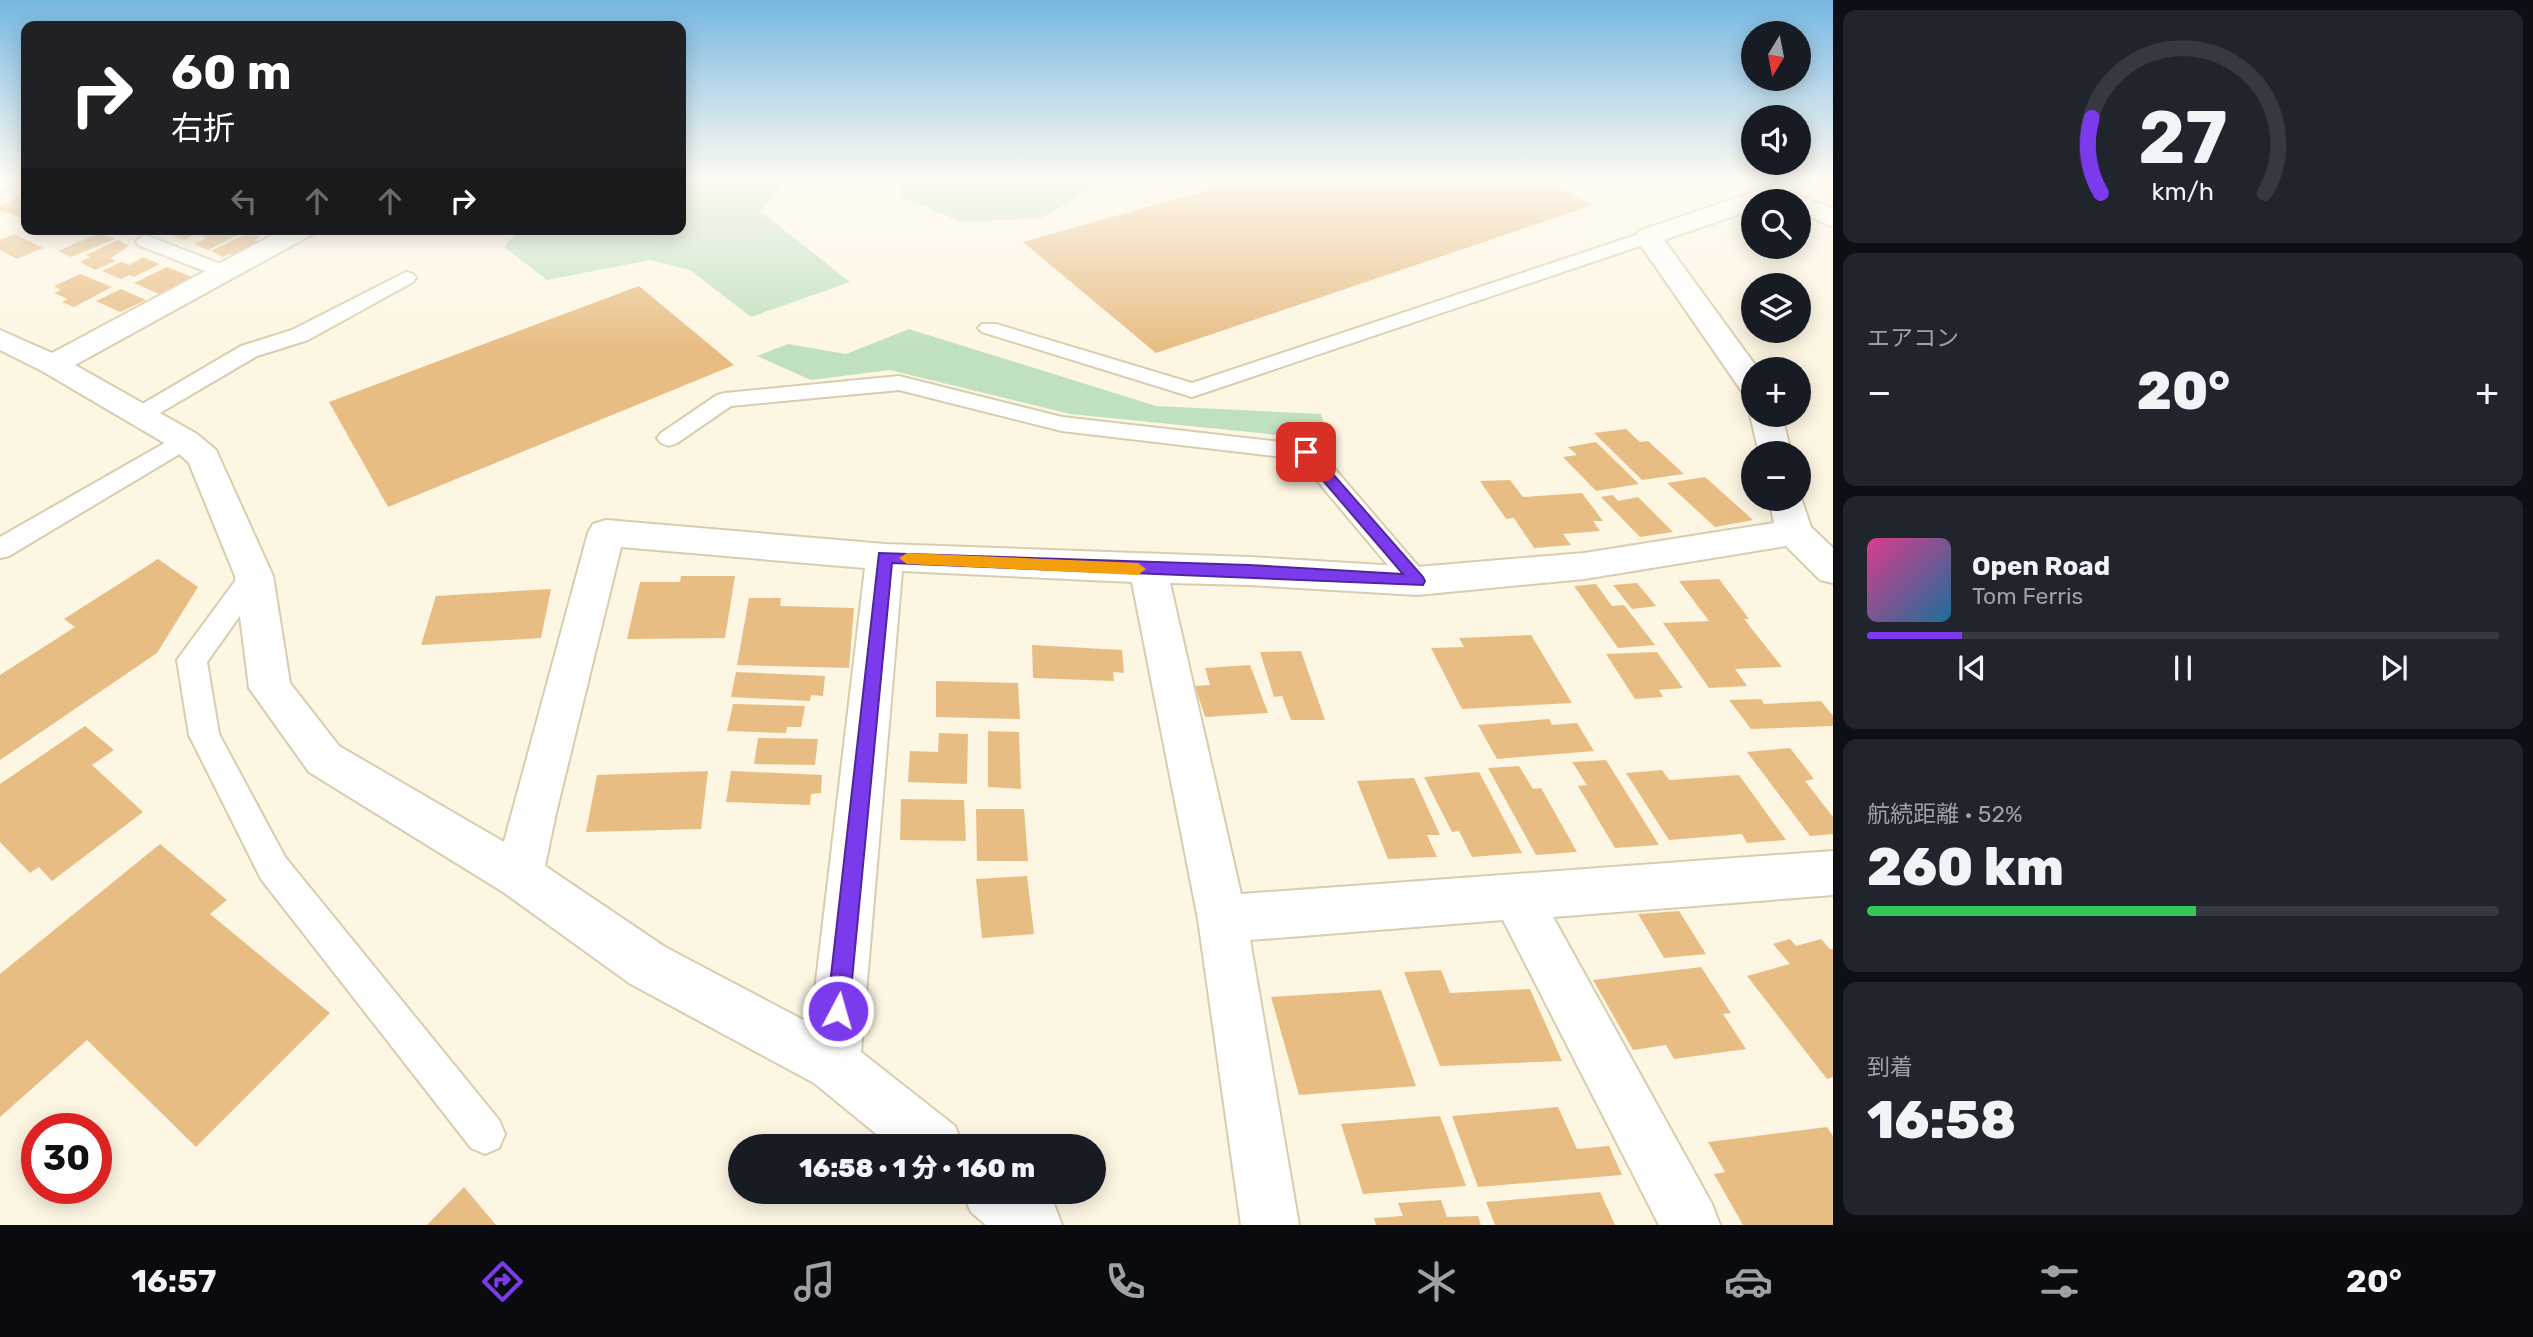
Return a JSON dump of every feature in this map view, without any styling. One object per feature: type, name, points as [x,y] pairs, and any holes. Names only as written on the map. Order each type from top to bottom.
[{"type":"street","points":[[1660,233],[1648,237],[1741,368]]},
{"type":"street","points":[[52,365],[293,235]]},
{"type":"street","points":[[0,339],[186,440],[204,458],[254,576],[270,688],[324,759],[520,876],[647,965],[832,1064],[919,1134]]},
{"type":"street","points":[[520,876],[533,813],[606,533],[885,557],[1249,571],[1417,581],[1584,566],[1790,515],[1833,570]]},
{"type":"street","points":[[832,1064],[885,557]]},
{"type":"street","points":[[1149,569],[1222,919],[1270,1225]]},
{"type":"street","points":[[1222,919],[1516,897],[1825,884]]},
{"type":"street","points":[[1516,897],[1691,1225]]},
{"type":"street","points":[[1006,1204],[1033,1225]]},
{"type":"lane","points":[[989,328],[1192,390],[1648,237]]},
{"type":"lane","points":[[145,241],[225,272]]},
{"type":"lane","points":[[140,415],[249,351],[300,335],[406,278]]},
{"type":"lane","points":[[669,438],[724,400],[900,383],[1062,424],[1306,452],[1417,581]]},
{"type":"lane","points":[[0,549],[186,440]]},
{"type":"lane","points":[[254,576],[192,660],[204,735],[273,869],[485,1134]]},
{"type":"green space","points":[[788,233],[850,282],[751,317],[690,270],[650,260],[547,280],[504,247],[515,235]]},
{"type":"green space","points":[[909,329],[1156,406],[1321,414],[1328,440],[1070,414],[890,370],[811,380],[757,356],[788,344],[846,354]]},
{"type":"building","points":[[1054,233],[1510,233],[1156,353],[1023,242]]},
{"type":"building","points":[[15,234],[43,248],[17,259],[0,250],[0,240]]},
{"type":"building","points":[[95,235],[115,239],[71,257],[58,251]]},
{"type":"building","points":[[172,235],[194,235],[184,240]]},
{"type":"building","points":[[201,235],[237,235],[208,250],[194,244],[207,238]]},
{"type":"building","points":[[244,235],[256,235],[260,237],[254,240],[262,243],[235,256],[229,254],[223,257],[211,251]]},
{"type":"building","points":[[118,240],[129,246],[111,258],[115,261],[95,270],[80,262],[90,257],[86,255]]},
{"type":"building","points":[[143,257],[160,264],[134,277],[129,275],[121,279],[102,271],[121,262],[129,265]]},
{"type":"building","points":[[167,267],[192,277],[159,294],[134,283]]},
{"type":"building","points":[[80,274],[112,287],[74,307],[62,302],[68,299],[54,293],[61,290],[54,286]]},
{"type":"building","points":[[639,286],[734,365],[388,507],[329,402]]},
{"type":"building","points":[[121,289],[146,300],[120,312],[96,301]]},
{"type":"building","points":[[1626,429],[1640,442],[1648,441],[1684,474],[1642,480],[1594,433]]},
{"type":"building","points":[[1596,442],[1639,484],[1596,491],[1563,457],[1577,455],[1568,447]]},
{"type":"building","points":[[1705,477],[1753,520],[1715,527],[1667,483]]},
{"type":"building","points":[[1510,480],[1523,497],[1582,493],[1603,521],[1593,521],[1600,531],[1563,534],[1571,545],[1534,548],[1514,518],[1506,519],[1480,481]]},
{"type":"building","points":[[1613,495],[1618,501],[1638,497],[1673,532],[1640,537],[1601,497]]},
{"type":"building","points":[[158,559],[198,587],[157,653],[0,760],[0,675],[75,627],[64,619]]},
{"type":"building","points":[[681,576],[735,576],[725,638],[627,639],[640,582],[680,582]]},
{"type":"building","points":[[1719,579],[1749,619],[1744,619],[1782,667],[1735,669],[1747,686],[1709,688],[1663,623],[1709,621],[1679,581]]},
{"type":"building","points":[[1637,583],[1656,606],[1632,609],[1613,585]]},
{"type":"building","points":[[1596,584],[1612,606],[1624,605],[1655,645],[1618,648],[1574,586]]},
{"type":"building","points":[[551,589],[541,638],[421,645],[436,596]]},
{"type":"building","points":[[749,598],[781,598],[780,606],[854,608],[849,668],[737,665]]},
{"type":"building","points":[[1531,635],[1572,703],[1462,709],[1431,648],[1464,647],[1459,638]]},
{"type":"building","points":[[1032,645],[1122,650],[1124,673],[1113,672],[1114,681],[1033,678]]},
{"type":"building","points":[[1301,651],[1325,720],[1291,720],[1282,696],[1274,697],[1260,652]]},
{"type":"building","points":[[1657,652],[1683,688],[1659,690],[1663,697],[1635,699],[1606,654]]},
{"type":"building","points":[[1250,665],[1268,713],[1205,717],[1195,686],[1210,685],[1205,668]]},
{"type":"building","points":[[736,672],[825,676],[823,696],[811,695],[810,701],[731,697]]},
{"type":"building","points":[[936,681],[1018,683],[1020,719],[936,717]]},
{"type":"building","points":[[1761,699],[1764,704],[1821,701],[1833,716],[1833,726],[1751,729],[1729,700]]},
{"type":"building","points":[[733,704],[805,706],[801,727],[787,727],[786,733],[727,731]]},
{"type":"building","points":[[1549,719],[1552,725],[1577,723],[1594,751],[1497,759],[1478,725]]},
{"type":"building","points":[[85,726],[114,750],[92,765],[143,812],[52,881],[39,867],[30,873],[0,842],[0,784]]},
{"type":"building","points":[[988,731],[1019,732],[1021,789],[988,787]]},
{"type":"building","points":[[939,733],[968,734],[967,784],[908,782],[910,751],[938,752]]},
{"type":"building","points":[[758,738],[818,739],[815,765],[754,764]]},
{"type":"building","points":[[1790,748],[1814,779],[1805,781],[1833,817],[1833,834],[1810,836],[1747,752]]},
{"type":"building","points":[[1606,760],[1659,845],[1615,848],[1578,786],[1587,785],[1572,762]]},
{"type":"building","points":[[1519,766],[1533,789],[1541,788],[1577,852],[1536,855],[1488,768]]},
{"type":"building","points":[[1662,770],[1669,780],[1739,775],[1786,840],[1747,843],[1742,834],[1669,840],[1626,773]]},
{"type":"building","points":[[708,771],[701,829],[586,832],[597,775]]},
{"type":"building","points":[[731,771],[822,775],[821,793],[811,794],[810,805],[726,802]]},
{"type":"building","points":[[1479,772],[1522,853],[1472,857],[1459,831],[1452,832],[1424,777]]},
{"type":"building","points":[[1414,778],[1440,835],[1427,835],[1437,857],[1388,859],[1357,781]]},
{"type":"building","points":[[901,799],[964,800],[966,841],[900,840]]},
{"type":"building","points":[[976,809],[1024,809],[1028,861],[977,861]]},
{"type":"building","points":[[160,844],[227,900],[210,914],[330,1013],[196,1147],[87,1040],[0,1117],[0,974]]},
{"type":"building","points":[[1027,876],[1034,934],[982,938],[976,879]]},
{"type":"building","points":[[1679,911],[1706,954],[1664,958],[1638,914]]},
{"type":"building","points":[[1790,939],[1796,946],[1821,939],[1833,949],[1833,1077],[1827,1079],[1747,976],[1790,964],[1773,944]]},
{"type":"building","points":[[1701,967],[1731,1013],[1723,1014],[1746,1049],[1674,1059],[1666,1045],[1633,1050],[1593,980]]},
{"type":"building","points":[[1441,970],[1450,993],[1530,989],[1562,1061],[1440,1066],[1404,972]]},
{"type":"building","points":[[1381,990],[1416,1086],[1299,1095],[1271,997]]},
{"type":"building","points":[[1558,1107],[1577,1149],[1609,1146],[1622,1175],[1478,1187],[1452,1116]]},
{"type":"building","points":[[1440,1116],[1466,1186],[1363,1194],[1341,1124]]},
{"type":"building","points":[[1827,1127],[1833,1136],[1833,1225],[1743,1225],[1714,1174],[1725,1172],[1708,1142]]},
{"type":"building","points":[[464,1187],[496,1225],[427,1225]]},
{"type":"building","points":[[1600,1192],[1615,1225],[1495,1225],[1486,1202]]},
{"type":"building","points":[[1441,1200],[1447,1217],[1478,1216],[1481,1225],[1376,1225],[1374,1218],[1403,1216],[1398,1203]]},
{"type":"slow traffic","points":[[907,558],[1138,569]]},
{"type":"route","points":[[838,1011],[885,557],[1249,571],[1417,581],[1306,452]]}]
